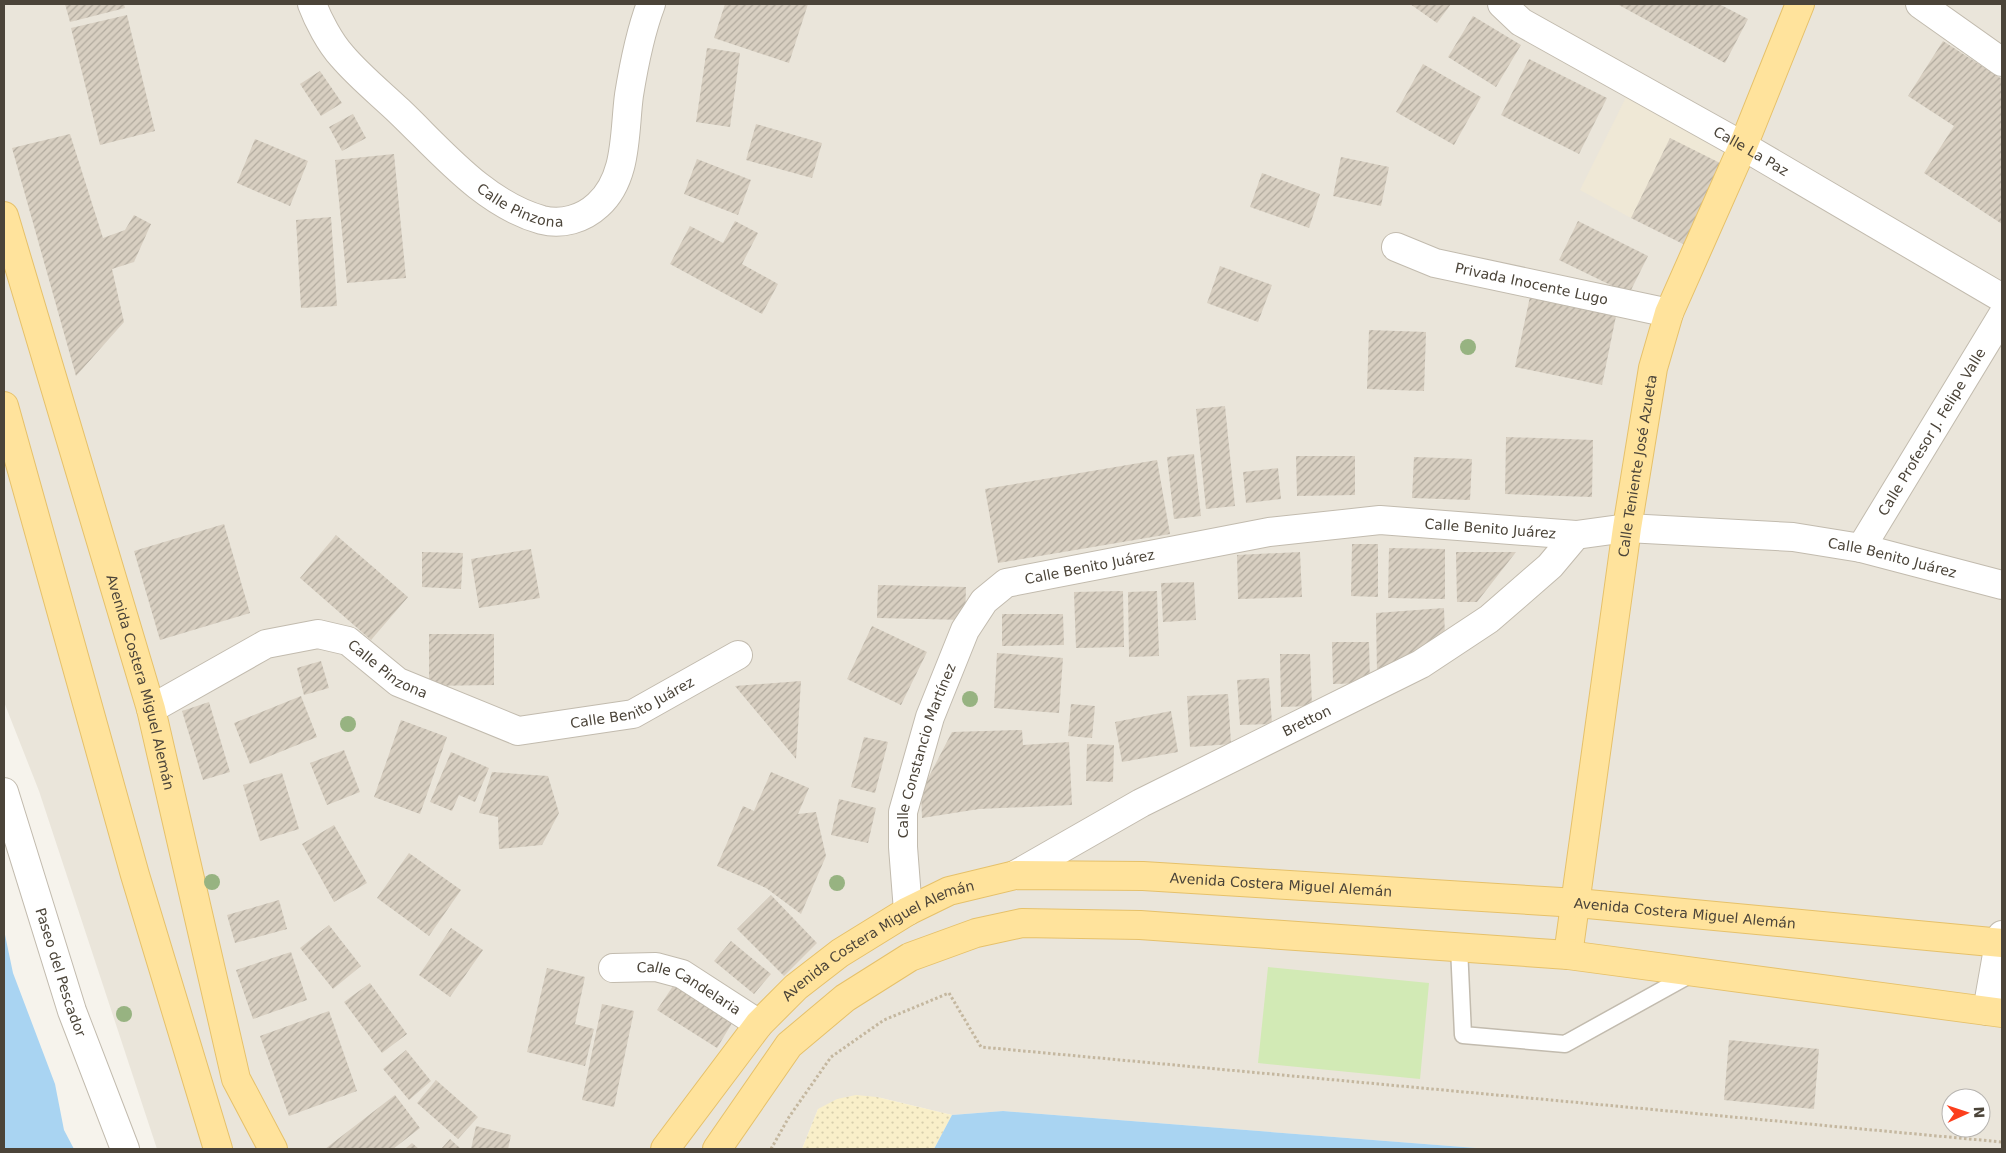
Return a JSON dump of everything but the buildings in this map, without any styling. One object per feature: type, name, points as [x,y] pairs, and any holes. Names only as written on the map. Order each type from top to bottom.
[{"type":"main road","name":"Calle Teniente José Azueta","points":[[1568,955],[1577,903],[1627,528],[1653,368],[1669,313],[1743,146],[1800,4]]},
{"type":"main road","name":"Avenida Costera Miguel Alemán","points":[[4,216],[151,709],[236,1079],[273,1149]]},
{"type":"main road","points":[[4,406],[135,875],[218,1149]]},
{"type":"main road","name":"Avenida Costera Miguel Alemán","points":[[665,1149],[759,1024],[796,987],[840,953],[908,911],[949,891],[1015,875],[1142,876],[1577,903],[2001,940]]},
{"type":"main road","name":"Avenida Costera Miguel Alemán","points":[[717,1149],[789,1045],[845,998],[910,957],[976,933],[1022,923],[1140,925],[1568,955],[1995,1012]]},
{"type":"street","name":"Calle Pinzona","points":[[312,4],[341,55],[472,181],[508,206],[542,220],[565,222],[582,216],[598,205],[612,188],[621,165],[629,95],[640,32],[652,4]]},
{"type":"street","name":"Calle La Paz","points":[[1502,4],[1521,22],[1743,146],[2002,298]]},
{"type":"street","points":[[1920,4],[2002,62]]},
{"type":"street","name":"Privada Inocente Lugo","points":[[1396,247],[1435,263],[1669,313]]},
{"type":"street","name":"Calle Profesor J. Felipe Valle","points":[[1861,548],[2002,316]]},
{"type":"street","name":"Calle Benito Juárez","points":[[984,601],[1006,584],[1269,532],[1380,520],[1576,535],[1627,528],[1792,537],[1861,548],[2002,585]]},
{"type":"street","name":"Bretton","points":[[1015,875],[1141,803],[1421,664],[1489,619],[1550,566],[1576,535]]},
{"type":"street","name":"Calle Constancio Martínez","points":[[908,911],[903,847],[903,812],[930,717],[965,630],[984,601]]},
{"type":"street","name":"Calle Pinzona","points":[[151,709],[266,644],[318,634],[348,641],[398,682],[518,731]]},
{"type":"street","name":"Calle Benito Juárez","points":[[518,731],[633,714],[738,655]]},
{"type":"street","name":"Paseo del Pescador","points":[[4,792],[72,1011],[119,1139],[125,1149]]},
{"type":"street","points":[[1995,1012],[2001,940]]},
{"type":"street","name":"Calle Candelaria","points":[[613,968],[656,967],[682,974],[759,1024]]},
{"type":"lane","points":[[1459,947],[1463,1035],[1565,1044],[1696,972]]},
{"type":"path","points":[[771,1149],[789,1117],[831,1057],[884,1020],[949,993],[981,1047],[2002,1142]]},
{"type":"shaded area","points":[[4,4],[2002,4],[2002,1149],[1489,1149],[1003,1111],[952,1115],[877,1097],[818,1109],[802,1149],[157,1149],[39,791],[4,702]]},
{"type":"shaded area","points":[[1627,95],[1735,150],[1726,166],[1631,218],[1580,190]]},
{"type":"green space","points":[[1268,967],[1429,983],[1420,1079],[1258,1063]]},
{"type":"sand","points":[[856,1095],[877,1097],[952,1115],[934,1149],[802,1149],[818,1109],[837,1099]]},
{"type":"water","points":[[4,930],[13,973],[55,1084],[64,1130],[74,1149],[4,1149]]},
{"type":"water","points":[[1003,1111],[1489,1149],[934,1149],[952,1115]]}]
